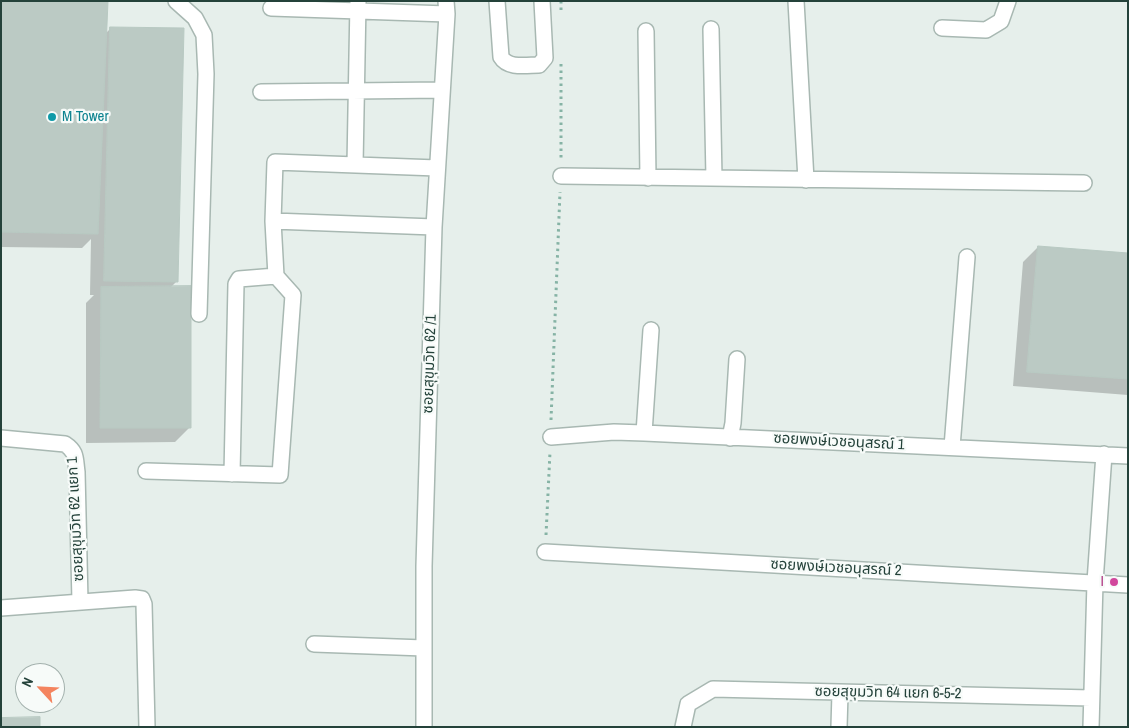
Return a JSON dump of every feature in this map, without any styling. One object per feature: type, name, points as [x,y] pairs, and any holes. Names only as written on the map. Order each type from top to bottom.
[{"type":"street","points":[[176,1],[189,12],[198,23],[204,35],[206,74],[199,314]]},
{"type":"street","points":[[497,1],[501,57],[504,63],[510,65],[539,65],[545,58],[542,1]]},
{"type":"street","points":[[796,1],[806,180]]},
{"type":"street","points":[[942,28],[986,30],[1001,21],[1008,1]]},
{"type":"street","points":[[355,165],[359,6]]},
{"type":"street","points":[[270,8],[359,6],[446,8]]},
{"type":"street","name":"ซอยสุขุมวิท 62 /1","points":[[424,727],[424,566],[434,227],[446,8]]},
{"type":"street","points":[[711,29],[714,178]]},
{"type":"street","points":[[646,31],[648,178]]},
{"type":"street","points":[[261,92],[442,90]]},
{"type":"street","points":[[146,471],[280,475],[293,295],[276,276],[272,221],[275,162],[437,168]]},
{"type":"street","points":[[561,176],[1084,183]]},
{"type":"street","points":[[272,221],[434,227]]},
{"type":"street","points":[[952,447],[967,257]]},
{"type":"street","points":[[232,474],[236,284],[239,279],[276,276]]},
{"type":"street","points":[[644,433],[651,330]]},
{"type":"street","points":[[730,438],[737,358]]},
{"type":"street","name":"ซอยพงษ์เวชอนุสรณ์ 1","points":[[551,437],[614,432],[1128,456]]},
{"type":"street","name":"ซอยสุขุมวิท 62 แยก 1","points":[[1,438],[65,444],[72,449],[75,455],[80,602]]},
{"type":"street","points":[[1090,727],[1095,582],[1104,454]]},
{"type":"street","name":"ซอยพงษ์เวชอนุสรณ์ 2","points":[[545,552],[1128,585]]},
{"type":"street","name":"ซอยสุขุมวิท 62 แยก 1","points":[[1,608],[135,598],[142,600],[144,604],[147,727]]},
{"type":"street","points":[[314,644],[424,648]]},
{"type":"street","name":"ซอยสุขุมวิท 64 แยก 6-5-2","points":[[682,727],[688,704],[712,689],[1091,698]]},
{"type":"street","points":[[839,727],[840,692]]},
{"type":"path","points":[[561,1],[561,21]]},
{"type":"path","points":[[545,552],[561,176],[561,60]]},
{"type":"building","name":"M Tower","points":[[1,1],[108,1],[98,234],[1,232]]},
{"type":"building","points":[[110,27],[184,28],[178,282],[104,281]]},
{"type":"building","points":[[1038,246],[1128,253],[1128,379],[1027,372]]},
{"type":"building","points":[[191,286],[191,428],[100,428],[101,287]]},
{"type":"building","points":[[40,717],[40,727],[1,727],[1,718]]},
{"type":"place","name":"M Tower","points":[[52,117]]},
{"type":"place","name":"I","points":[[1114,582]]}]
